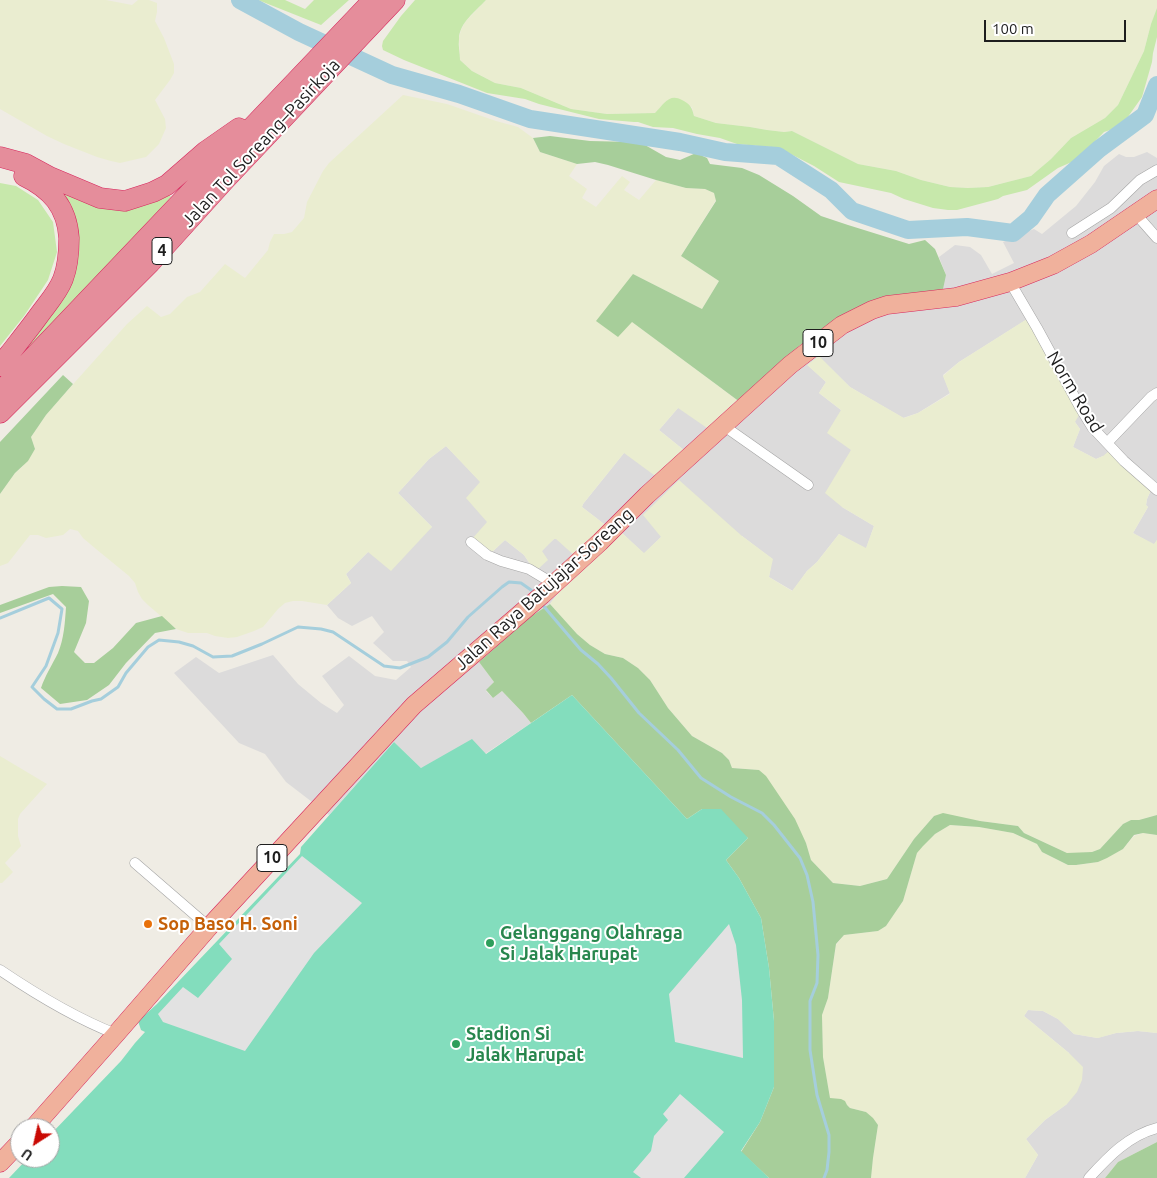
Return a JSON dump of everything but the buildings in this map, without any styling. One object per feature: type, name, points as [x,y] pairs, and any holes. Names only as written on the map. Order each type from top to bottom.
[{"type":"highway","name":"Jalan Tol Soreang–Pasirkoja","points":[[0,413],[150,263],[225,180],[310,78],[386,2]]},
{"type":"highway","name":"Jalan Tol Soreang–Pasirkoja","points":[[0,392],[279,99],[310,78]]},
{"type":"highway","points":[[0,157],[26,164],[50,177],[100,198],[125,201],[166,185],[206,152],[279,99]]},
{"type":"highway","points":[[0,169],[10,170],[36,182],[55,199],[64,212],[68,226],[69,252],[63,279],[54,296],[0,366]]},
{"type":"highway","name":"Jalan Raya Batujajar-Soreang","points":[[42,1118],[209,927],[414,705],[542,595],[690,455],[790,365],[842,325],[858,316],[887,305],[956,297],[1010,282],[1053,265],[1090,244],[1157,199]]},
{"type":"highway","points":[[0,1163],[10,1152]]},
{"type":"street","points":[[1072,233],[1111,208],[1140,180],[1157,170]]},
{"type":"street","points":[[1135,213],[1157,238]]},
{"type":"street","name":"Norm Road","points":[[1010,282],[1092,427],[1124,461],[1157,490]]},
{"type":"street","points":[[1107,443],[1157,392]]},
{"type":"street","points":[[724,426],[808,485]]},
{"type":"street","points":[[471,542],[486,555],[530,569],[542,595]]},
{"type":"street","points":[[135,863],[209,927]]},
{"type":"street","points":[[0,970],[90,1024],[116,1034]]},
{"type":"street","points":[[1089,1178],[1123,1146],[1137,1136],[1157,1128]]},
{"type":"shaded area","points":[[1147,152],[1157,158],[1157,540],[1154,545],[1133,533],[1148,507],[1146,505],[1147,499],[1151,490],[1103,456],[1096,459],[1073,447],[1080,429],[1026,320],[959,362],[943,375],[950,393],[918,413],[903,418],[850,387],[819,357],[808,365],[826,382],[819,393],[841,410],[851,450],[842,507],[874,526],[866,549],[839,534],[817,562],[807,571],[793,591],[769,577],[772,559],[742,536],[661,537],[644,554],[622,533],[558,593],[550,604],[530,617],[479,662],[494,682],[486,691],[493,698],[502,691],[531,723],[485,754],[421,768],[394,742],[329,815],[286,782],[265,754],[239,743],[174,673],[196,657],[219,673],[273,655],[298,684],[321,703],[337,713],[344,705],[322,676],[349,656],[375,676],[396,680],[411,667],[407,661],[393,661],[373,643],[384,632],[372,616],[352,626],[338,618],[327,605],[351,583],[346,574],[368,552],[432,527],[398,493],[429,459],[446,446],[481,482],[491,553],[505,540],[524,555],[530,564],[554,539],[608,527],[582,507],[624,453],[685,451],[659,430],[678,408],[781,364],[799,346],[839,318],[946,275],[939,257],[955,245],[970,247],[981,255],[992,274],[1014,263],[1003,242],[1034,229],[1042,234],[1076,206],[1095,182],[1104,166],[1119,154],[1126,157],[1134,157]]},
{"type":"shaded area","points":[[302,856],[362,903],[314,953],[245,1051],[163,1022],[158,1014],[183,987],[198,998],[232,959],[219,944]]},
{"type":"shaded area","points":[[729,924],[736,945],[742,1000],[743,1058],[675,1042],[669,994]]},
{"type":"shaded area","points":[[1028,1010],[1043,1011],[1058,1019],[1074,1034],[1097,1038],[1116,1033],[1138,1031],[1157,1033],[1157,1142],[1118,1162],[1105,1178],[1025,1178],[1038,1155],[1026,1139],[1045,1120],[1067,1104],[1069,1053],[1024,1016]]},
{"type":"shaded area","points":[[680,1094],[724,1132],[684,1178],[641,1178],[633,1172],[651,1151],[654,1136],[668,1120],[663,1114]]},
{"type":"green space","points":[[0,0],[106,0],[132,5],[138,0],[149,0],[157,3],[155,21],[174,64],[174,73],[155,100],[165,119],[166,128],[159,144],[146,157],[120,163],[97,157],[64,144],[0,109]]},
{"type":"green space","points":[[258,0],[285,0],[305,9],[314,0],[349,0],[321,25]]},
{"type":"green space","points":[[415,0],[486,0],[462,28],[459,42],[460,60],[472,71],[495,83],[521,88],[571,109],[607,114],[655,113],[667,100],[677,98],[689,104],[694,116],[716,123],[784,132],[792,131],[858,164],[896,171],[921,180],[950,187],[968,188],[988,187],[1031,176],[1071,138],[1105,118],[1118,105],[1144,51],[1157,8],[1157,37],[1142,97],[1125,121],[1113,129],[1104,132],[1074,161],[1058,168],[1027,190],[957,210],[948,210],[933,208],[891,193],[839,182],[814,166],[781,149],[737,144],[720,138],[673,128],[653,127],[638,122],[599,119],[525,99],[487,93],[383,50],[383,41]]},
{"type":"green space","points":[[486,0],[1157,0],[1157,8],[1144,51],[1118,105],[1105,118],[1071,138],[1031,176],[988,187],[968,188],[950,187],[921,180],[896,171],[858,164],[792,131],[784,132],[716,123],[694,116],[692,107],[668,100],[655,113],[607,114],[571,109],[521,88],[495,83],[472,71],[460,60],[459,38],[461,30],[465,22]]},
{"type":"green space","points":[[403,95],[447,104],[518,127],[533,138],[540,152],[577,164],[569,176],[587,189],[582,198],[596,207],[622,176],[630,182],[624,190],[639,200],[656,180],[686,188],[705,189],[714,193],[716,200],[681,256],[719,281],[702,309],[633,274],[631,321],[740,402],[710,430],[678,408],[659,430],[685,451],[658,478],[624,453],[582,507],[608,527],[576,557],[554,539],[542,551],[548,560],[537,570],[524,555],[505,540],[491,553],[472,539],[487,522],[466,498],[480,482],[446,446],[429,459],[398,493],[432,527],[391,571],[368,552],[346,574],[351,583],[327,605],[302,601],[285,603],[263,627],[237,637],[228,638],[207,633],[188,633],[176,629],[142,599],[135,583],[129,576],[83,538],[78,531],[70,529],[63,535],[46,538],[30,535],[8,563],[0,566],[0,494],[35,449],[31,437],[46,415],[127,324],[147,306],[161,317],[170,314],[187,297],[200,292],[225,264],[245,278],[268,250],[274,234],[292,232],[304,218],[307,202],[329,163]]},
{"type":"green space","points":[[550,136],[590,141],[632,142],[645,145],[666,157],[680,160],[696,153],[707,158],[710,164],[742,168],[759,175],[821,216],[909,244],[925,240],[935,249],[946,275],[943,289],[839,318],[799,346],[740,402],[632,322],[618,337],[596,321],[633,274],[702,309],[719,281],[681,256],[716,201],[714,193],[705,189],[686,188],[595,162],[577,164],[540,152],[533,138]]},
{"type":"green space","points":[[0,183],[16,186],[38,200],[53,222],[57,252],[48,280],[24,316],[0,346]]},
{"type":"green space","points":[[55,191],[168,193],[171,197],[13,369],[10,366],[74,270]]},
{"type":"green space","points":[[1027,319],[1079,415],[1075,422],[1080,429],[1073,447],[1096,459],[1109,451],[1151,490],[1147,499],[1146,505],[1148,507],[1133,533],[1154,544],[1157,540],[1157,815],[1139,820],[1131,820],[1123,824],[1100,849],[1083,853],[1067,853],[1024,833],[1018,826],[934,816],[914,839],[887,879],[860,886],[833,883],[811,860],[806,843],[759,770],[732,768],[729,760],[722,753],[692,736],[668,708],[650,680],[638,668],[623,658],[605,654],[590,645],[577,634],[550,604],[558,593],[622,533],[644,553],[661,537],[643,515],[679,480],[742,536],[773,559],[769,577],[792,591],[839,534],[866,548],[874,526],[842,507],[825,493],[851,450],[827,433],[841,410],[819,393],[826,382],[807,365],[819,356],[850,387],[904,418],[918,413],[950,394],[943,376],[959,362]]},
{"type":"green space","points":[[63,375],[73,384],[46,415],[31,437],[35,449],[28,461],[15,473],[0,494],[0,442]]},
{"type":"green space","points":[[49,587],[81,587],[89,601],[86,623],[74,652],[85,663],[94,663],[113,648],[136,623],[162,616],[176,629],[155,633],[126,663],[109,685],[87,700],[60,704],[41,688],[60,648],[66,607],[53,594],[0,613],[0,605]]},
{"type":"green space","points":[[550,604],[577,634],[590,645],[605,654],[623,658],[638,668],[650,680],[668,708],[692,736],[722,753],[729,760],[732,768],[759,770],[766,776],[795,819],[806,843],[811,860],[833,883],[860,886],[887,879],[914,839],[934,816],[943,813],[980,821],[1018,826],[1024,833],[1067,853],[1092,852],[1100,849],[1123,824],[1131,820],[1139,820],[1157,815],[1157,835],[1143,833],[1134,835],[1123,849],[1107,858],[1098,862],[1076,865],[1068,865],[1042,852],[1037,844],[1013,833],[979,827],[950,825],[935,834],[917,853],[903,901],[886,926],[878,931],[844,935],[836,944],[828,998],[822,1015],[823,1057],[830,1098],[841,1099],[850,1108],[866,1112],[878,1125],[871,1178],[769,1178],[741,1152],[760,1122],[774,1087],[774,1021],[769,968],[761,918],[739,878],[726,860],[748,838],[702,809],[687,819],[572,695],[531,723],[502,691],[493,698],[486,690],[494,682],[479,662],[530,617]]},
{"type":"green space","name":"Gelanggang Olahraga Si Jalak Harupat","points":[[572,695],[687,819],[702,809],[721,809],[748,838],[726,860],[739,878],[761,918],[769,968],[774,1021],[774,1087],[760,1122],[741,1151],[769,1178],[9,1178],[18,1168],[60,1168],[60,1125],[121,1061],[145,1032],[141,1030],[138,1021],[157,1004],[300,854],[301,847],[394,742],[421,768],[472,739],[486,754]]},
{"type":"green space","points":[[0,756],[47,784],[20,814],[18,819],[18,836],[21,846],[5,863],[13,872],[2,883],[0,883]]},
{"type":"green space","points":[[950,825],[979,827],[1013,833],[1037,844],[1042,852],[1068,865],[1098,862],[1123,849],[1134,836],[1143,833],[1157,835],[1157,1033],[1138,1031],[1116,1033],[1098,1038],[1074,1034],[1058,1019],[1043,1011],[1028,1010],[1024,1016],[1083,1067],[1082,1080],[1077,1092],[1067,1104],[1045,1120],[1026,1139],[1038,1155],[1025,1178],[871,1178],[878,1125],[866,1112],[850,1108],[847,1105],[830,1099],[823,1057],[822,1015],[828,998],[836,945],[844,935],[878,931],[886,926],[903,901],[917,853],[935,834]]},
{"type":"green space","points":[[1157,1142],[1157,1178],[1105,1178],[1118,1162]]},
{"type":"waterway","points":[[240,0],[299,32],[392,75],[459,94],[530,119],[680,142],[725,152],[778,156],[831,190],[852,211],[908,230],[967,227],[1013,233],[1031,218],[1047,195],[1099,149],[1145,115],[1157,85]]},
{"type":"waterway","points":[[0,618],[49,598],[62,609],[58,633],[46,666],[32,687],[57,709],[71,709],[101,699],[118,687],[126,673],[148,647],[159,640],[179,642],[193,646],[213,657],[232,656],[298,627],[321,629],[333,632],[384,666],[400,668],[428,657],[447,642],[468,617],[509,582],[521,583],[535,594]]},
{"type":"waterway","points":[[541,603],[581,650],[598,664],[639,713],[678,750],[701,778],[731,797],[762,813],[800,858],[807,875],[813,902],[818,955],[817,983],[810,1001],[810,1050],[817,1095],[829,1135],[827,1170],[824,1178]]},
{"type":"place","name":"Sop Baso H. Soni","points":[[148,924]]},
{"type":"place","name":"Gelanggang Olahraga Si Jalak Harupat","points":[[490,943]]},
{"type":"place","name":"Stadion Si Jalak Harupat","points":[[456,1044]]}]
